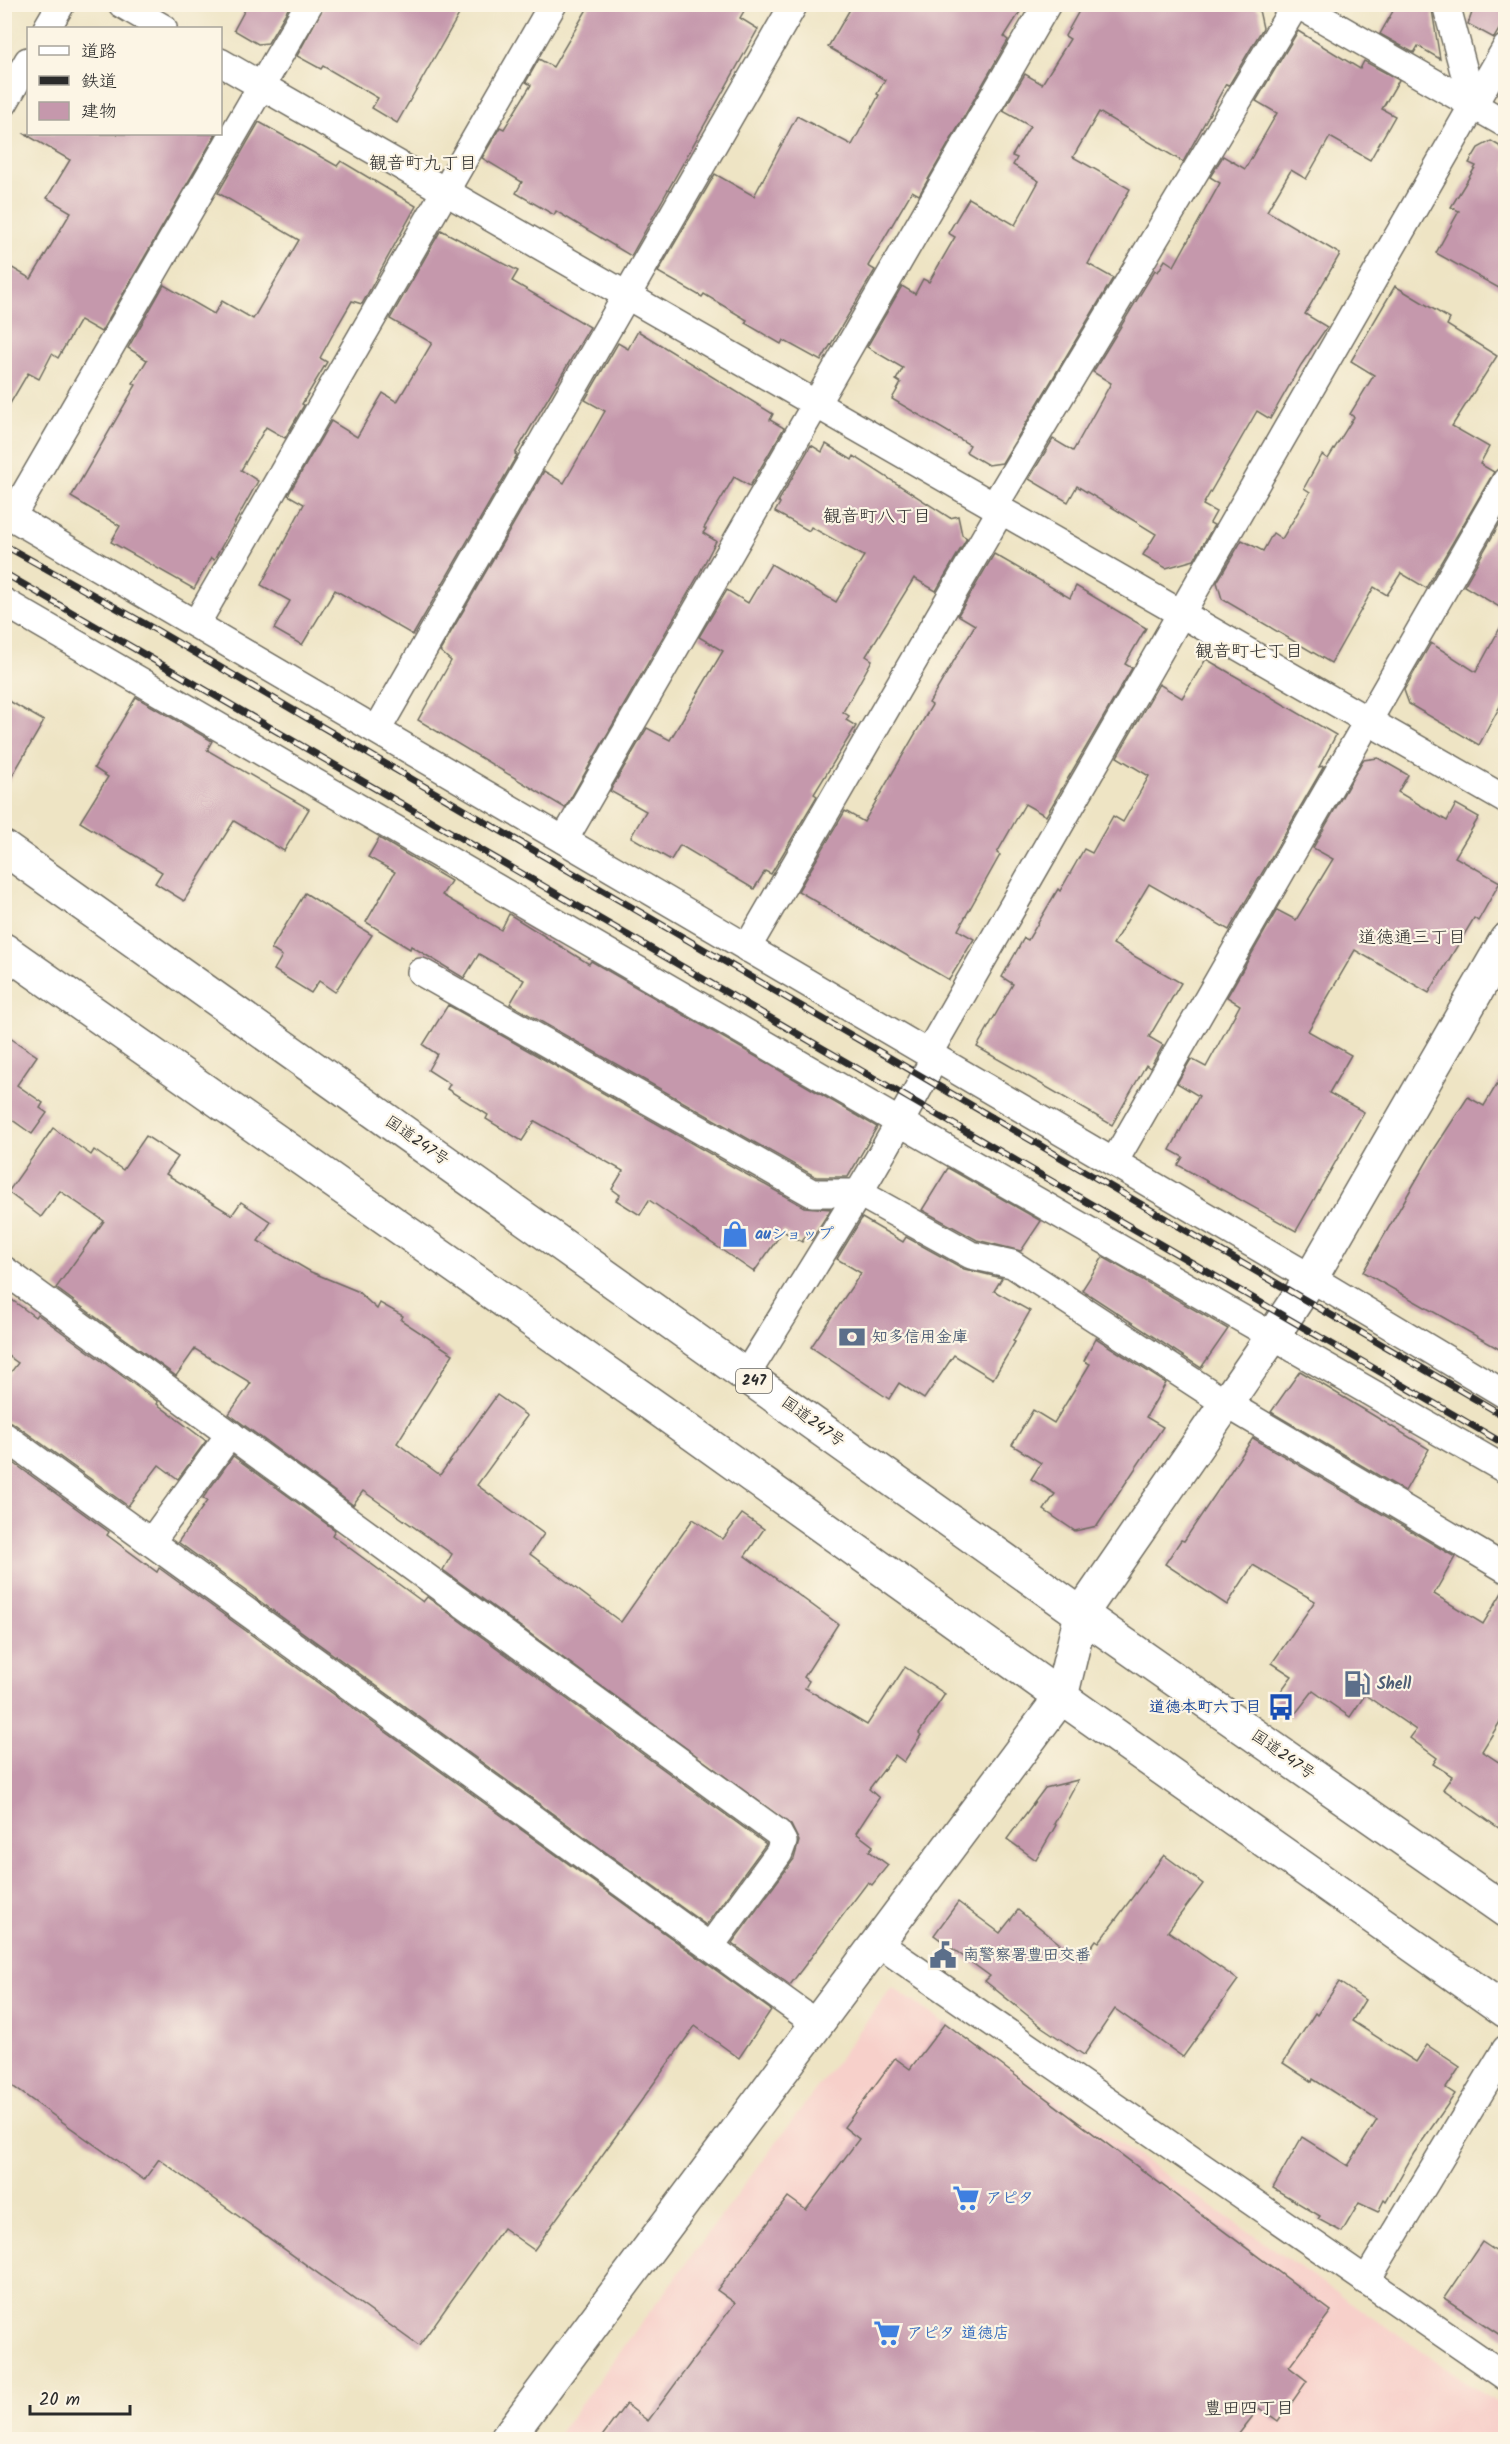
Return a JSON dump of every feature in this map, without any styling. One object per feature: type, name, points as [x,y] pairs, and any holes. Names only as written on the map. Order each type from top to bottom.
[{"type":"main road","name":"国道247号","points":[[4,848],[1081,1614],[1506,1911]]},
{"type":"main road","points":[[506,2439],[819,2025],[1061,1697],[1081,1614],[1227,1404],[1311,1278],[1506,940]]},
{"type":"main road","points":[[4,950],[652,1404],[1061,1697],[1506,2011]]},
{"type":"street","points":[[48,27],[61,4]]},
{"type":"street","points":[[122,4],[161,27]]},
{"type":"street","points":[[309,4],[8,514],[1114,1162],[1506,1395]]},
{"type":"street","points":[[196,624],[553,4]]},
{"type":"street","points":[[376,730],[794,4]]},
{"type":"street","points":[[564,840],[1047,4]]},
{"type":"street","points":[[747,948],[998,508],[1296,4],[1506,124]]},
{"type":"street","points":[[1446,4],[1473,105]]},
{"type":"street","points":[[746,1375],[901,1123],[932,1056],[1181,614],[1506,48]]},
{"type":"street","points":[[4,103],[27,63]]},
{"type":"street","points":[[222,63],[1506,800]]},
{"type":"street","points":[[1114,1162],[1506,481]]},
{"type":"street","points":[[4,602],[901,1123],[1506,1470]]},
{"type":"street","points":[[421,972],[812,1193],[860,1193],[971,1255],[1012,1264],[1227,1404],[1506,1569]]},
{"type":"street","points":[[4,1270],[778,1833],[783,1842],[779,1853],[711,1945]]},
{"type":"street","points":[[151,1542],[230,1434]]},
{"type":"street","points":[[4,1436],[819,2025]]},
{"type":"street","points":[[879,1944],[1506,2377]]},
{"type":"street","points":[[1366,2281],[1506,2049]]},
{"type":"shaded area","name":"アピタ","points":[[892,1987],[1506,2409],[1505,2440],[554,2440]]},
{"type":"building","points":[[248,4],[291,4],[268,43],[258,44],[234,30]]},
{"type":"building","points":[[325,4],[465,4],[397,123],[372,108],[378,98],[323,66],[321,69],[297,56]]},
{"type":"building","points":[[590,4],[748,4],[740,18],[758,29],[631,256],[556,211],[554,215],[516,193],[522,182],[482,158],[500,127],[504,129],[531,85],[526,82],[539,59],[553,67]]},
{"type":"building","points":[[853,4],[1025,4],[1004,37],[1008,40],[919,195],[912,191],[868,266],[875,270],[821,361],[783,340],[781,344],[745,323],[747,320],[704,294],[702,297],[658,272],[715,174],[754,196],[797,116],[852,145],[885,80],[828,47]]},
{"type":"building","points":[[1083,4],[1250,4],[1259,10],[1263,28],[1229,85],[1226,84],[1183,162],[1099,112],[1073,157],[1130,189],[1088,264],[1113,278],[1002,463],[988,465],[966,452],[970,445],[892,399],[901,383],[896,380],[903,368],[867,347],[902,286],[915,294],[923,279],[929,282],[955,237],[948,233],[969,198],[1015,225],[1039,181],[1013,165],[1017,158],[1012,156],[1030,126],[1003,111],[1025,74],[1042,84],[1070,39],[1065,36]]},
{"type":"building","points":[[1397,4],[1431,4],[1440,59],[1418,46],[1414,53],[1380,34]]},
{"type":"building","points":[[1475,4],[1506,4],[1506,18],[1494,38],[1468,24]]},
{"type":"building","points":[[1298,31],[1360,69],[1364,61],[1399,80],[1382,109],[1395,116],[1370,160],[1330,137],[1306,179],[1291,170],[1267,211],[1340,254],[1305,314],[1327,327],[1301,365],[1270,419],[1257,411],[1203,505],[1216,512],[1210,523],[1214,525],[1194,560],[1166,568],[1143,555],[1156,534],[1077,486],[1068,502],[1029,479],[1053,439],[1073,451],[1111,383],[1093,372],[1155,270],[1158,272],[1165,260],[1174,266],[1220,183],[1210,177],[1223,156],[1245,169],[1277,113],[1256,101]]},
{"type":"building","points":[[259,122],[337,166],[341,161],[416,206],[362,304],[352,301],[338,325],[320,358],[327,362],[285,438],[266,427],[241,470],[258,481],[214,560],[211,558],[194,589],[111,542],[120,526],[71,497],[136,385],[133,383],[147,360],[128,348],[164,285],[214,314],[222,301],[253,319],[299,240],[218,193]]},
{"type":"building","points":[[25,134],[215,135],[101,332],[80,320],[58,358],[52,354],[39,379],[28,373],[4,414],[4,263],[31,279],[71,212],[47,198],[70,160]]},
{"type":"building","points":[[1491,141],[1506,150],[1506,292],[1436,253],[1459,211],[1451,207],[1476,166],[1469,163],[1478,148]]},
{"type":"building","points":[[441,230],[518,271],[512,281],[590,327],[413,635],[335,590],[302,645],[274,629],[290,601],[261,585],[304,504],[288,495],[331,421],[357,437],[383,393],[397,402],[432,343],[390,319]]},
{"type":"building","points":[[1395,286],[1450,319],[1447,325],[1497,356],[1452,426],[1489,447],[1480,464],[1494,472],[1426,588],[1401,573],[1387,595],[1374,587],[1331,663],[1222,599],[1217,582],[1242,540],[1263,551],[1273,533],[1282,539],[1310,492],[1304,488],[1322,455],[1328,459],[1354,417],[1350,414],[1374,375],[1351,361]]},
{"type":"building","points":[[638,331],[773,414],[770,420],[784,428],[750,486],[734,477],[704,528],[706,529],[703,533],[716,541],[565,808],[418,720],[451,661],[440,651],[544,471],[564,483],[605,411],[585,400],[618,343],[628,349]]},
{"type":"building","points":[[826,444],[852,460],[854,456],[950,518],[958,516],[962,535],[967,538],[936,591],[914,578],[866,656],[872,660],[843,712],[849,716],[846,720],[856,726],[814,794],[817,796],[771,874],[765,871],[754,889],[680,845],[671,860],[631,837],[646,811],[610,791],[647,728],[670,740],[723,651],[699,637],[727,590],[748,603],[771,564],[836,602],[864,556],[811,527],[809,531],[775,512],[780,503],[778,502],[811,445],[822,452]]},
{"type":"building","points":[[1500,523],[1506,526],[1506,611],[1464,586]]},
{"type":"building","points":[[994,554],[1070,598],[1076,586],[1146,628],[1125,664],[1132,668],[1046,816],[1025,804],[997,853],[1000,855],[958,930],[974,939],[949,980],[798,891],[845,811],[864,822],[932,705],[929,703],[975,625],[958,615]]},
{"type":"building","points":[[1506,617],[1506,695],[1479,745],[1409,704],[1404,690],[1431,643],[1476,672]]},
{"type":"building","points":[[1206,659],[1336,735],[1319,767],[1324,766],[1229,930],[1149,884],[1113,944],[1181,983],[1149,1037],[1163,1045],[1150,1068],[1146,1065],[1112,1125],[977,1047],[1013,984],[1002,977],[1024,938],[1028,940],[1084,849],[1092,853],[1113,816],[1123,822],[1149,776],[1117,757],[1159,684],[1182,698]]},
{"type":"building","points":[[136,697],[212,741],[207,750],[309,809],[284,851],[234,821],[184,901],[155,883],[162,872],[80,822],[108,777],[94,768]]},
{"type":"building","points":[[4,698],[44,721],[4,790]]},
{"type":"building","points":[[1378,758],[1408,775],[1398,792],[1447,821],[1456,804],[1479,817],[1455,857],[1500,882],[1478,921],[1474,918],[1429,993],[1355,950],[1308,1031],[1351,1055],[1329,1093],[1364,1112],[1296,1231],[1178,1165],[1183,1157],[1170,1150],[1199,1096],[1177,1083],[1191,1059],[1206,1067],[1240,1005],[1227,997],[1277,910],[1296,920],[1333,859],[1313,848],[1363,760]]},
{"type":"building","points":[[379,838],[451,881],[442,895],[501,930],[509,914],[589,964],[591,961],[877,1127],[848,1177],[816,1177],[510,1004],[524,980],[479,954],[464,978],[366,922],[395,872],[368,857]]},
{"type":"building","points":[[305,893],[372,935],[335,992],[319,981],[311,993],[274,970],[282,956],[271,949]]},
{"type":"building","points":[[448,1005],[804,1207],[831,1209],[811,1240],[806,1235],[802,1242],[783,1231],[754,1272],[649,1200],[640,1215],[616,1200],[620,1195],[612,1189],[623,1171],[535,1121],[522,1141],[486,1119],[488,1115],[447,1089],[450,1084],[428,1070],[437,1054],[423,1045]]},
{"type":"building","points":[[4,1034],[37,1056],[17,1085],[43,1103],[40,1108],[47,1113],[32,1134],[4,1114]]},
{"type":"building","points":[[1506,1069],[1506,1353],[1363,1272],[1433,1151],[1468,1097],[1484,1106]]},
{"type":"building","points":[[53,1128],[91,1155],[94,1150],[123,1170],[146,1136],[178,1157],[166,1174],[232,1215],[241,1202],[271,1222],[258,1241],[311,1272],[357,1291],[377,1309],[380,1303],[403,1316],[401,1320],[453,1354],[397,1443],[440,1475],[497,1395],[527,1416],[477,1485],[544,1534],[530,1554],[621,1622],[693,1519],[723,1539],[742,1514],[764,1529],[745,1556],[838,1624],[804,1677],[809,1681],[805,1688],[867,1725],[905,1667],[945,1694],[919,1733],[921,1735],[904,1762],[895,1755],[869,1789],[879,1798],[856,1833],[873,1846],[869,1851],[888,1865],[872,1885],[868,1882],[790,1985],[732,1943],[794,1859],[799,1841],[791,1825],[443,1570],[452,1554],[363,1491],[353,1505],[229,1414],[251,1383],[195,1349],[176,1376],[56,1288],[104,1221],[60,1191],[41,1217],[8,1192]]},
{"type":"building","points":[[948,1168],[1041,1221],[1021,1251],[977,1240],[922,1210]]},
{"type":"building","points":[[862,1218],[903,1242],[906,1237],[964,1269],[1002,1278],[994,1291],[1030,1311],[993,1379],[954,1355],[924,1399],[899,1383],[889,1399],[811,1347],[861,1273],[837,1259]]},
{"type":"building","points":[[1103,1257],[1228,1329],[1201,1368],[1082,1290]]},
{"type":"building","points":[[4,1294],[35,1317],[37,1314],[158,1402],[157,1404],[206,1441],[178,1479],[159,1465],[128,1506],[13,1423],[4,1420],[4,1381],[18,1363],[4,1353]]},
{"type":"building","points":[[1096,1338],[1166,1383],[1146,1417],[1163,1427],[1097,1526],[1075,1531],[1044,1510],[1055,1494],[1031,1479],[1041,1463],[1012,1445],[1033,1410],[1054,1423],[1090,1364],[1084,1361]]},
{"type":"building","points":[[1300,1371],[1429,1449],[1405,1491],[1271,1412]]},
{"type":"building","points":[[1253,1438],[1455,1557],[1434,1594],[1483,1624],[1506,1586],[1506,1712],[1482,1751],[1506,1767],[1506,1833],[1443,1789],[1452,1776],[1433,1764],[1437,1758],[1410,1738],[1416,1730],[1365,1695],[1350,1717],[1313,1691],[1292,1718],[1272,1703],[1292,1676],[1272,1663],[1315,1601],[1253,1565],[1227,1605],[1165,1564],[1181,1540],[1184,1541]]},
{"type":"building","points":[[4,1456],[109,1532],[107,1535],[157,1572],[159,1568],[771,2010],[739,2058],[695,2026],[534,2250],[503,2228],[419,2346],[159,2159],[144,2180],[4,2080]]},
{"type":"building","points":[[233,1456],[335,1530],[332,1535],[423,1602],[427,1597],[766,1844],[706,1925],[178,1542],[207,1501],[203,1498]]},
{"type":"building","points":[[1078,1780],[1036,1860],[1007,1839],[1045,1788]]},
{"type":"building","points":[[1164,1855],[1203,1884],[1168,1931],[1238,1980],[1183,2057],[1115,2009],[1084,2055],[1042,2027],[985,1981],[990,1976],[934,1935],[958,1902],[1000,1933],[1018,1910],[1081,1961],[1096,1940],[1099,1942]]},
{"type":"building","points":[[1339,1982],[1365,2000],[1352,2021],[1416,2062],[1427,2045],[1460,2067],[1446,2088],[1455,2094],[1414,2153],[1386,2202],[1384,2200],[1378,2212],[1359,2203],[1342,2232],[1318,2219],[1320,2216],[1273,2188],[1302,2137],[1348,2166],[1377,2120],[1313,2079],[1312,2082],[1283,2063],[1315,2013],[1317,2015]]},
{"type":"building","name":"アピタ","points":[[945,2023],[1331,2311],[1289,2367],[1307,2381],[1278,2422],[1259,2408],[1235,2439],[600,2439],[626,2404],[648,2421],[735,2303],[717,2290],[788,2197],[806,2210],[859,2139],[844,2127],[895,2058],[910,2069]]},
{"type":"building","points":[[1482,2242],[1506,2258],[1506,2339],[1444,2298]]},
{"type":"railway","points":[[4,545],[156,630],[1506,1417]]},
{"type":"railway","points":[[4,573],[1506,1445]]},
{"type":"place","name":"auショップ","points":[[735,1234]]},
{"type":"place","name":"知多信用金庫","points":[[852,1337]]},
{"type":"place","name":"Shell","points":[[1357,1684]]},
{"type":"place","name":"道徳本町六丁目","points":[[1281,1707]]},
{"type":"place","name":"南警察署豊田交番","points":[[943,1955]]},
{"type":"place","name":"アピタ","points":[[966,2198]]},
{"type":"place","name":"アピタ 道徳店","points":[[887,2333]]},
{"type":"district","name":"観音町九丁目","points":[[423,164]]},
{"type":"district","name":"観音町八丁目","points":[[877,517]]},
{"type":"district","name":"観音町七丁目","points":[[1249,652]]},
{"type":"district","name":"道徳通三丁目","points":[[1412,938]]},
{"type":"district","name":"豊田四丁目","points":[[1249,2409]]}]
